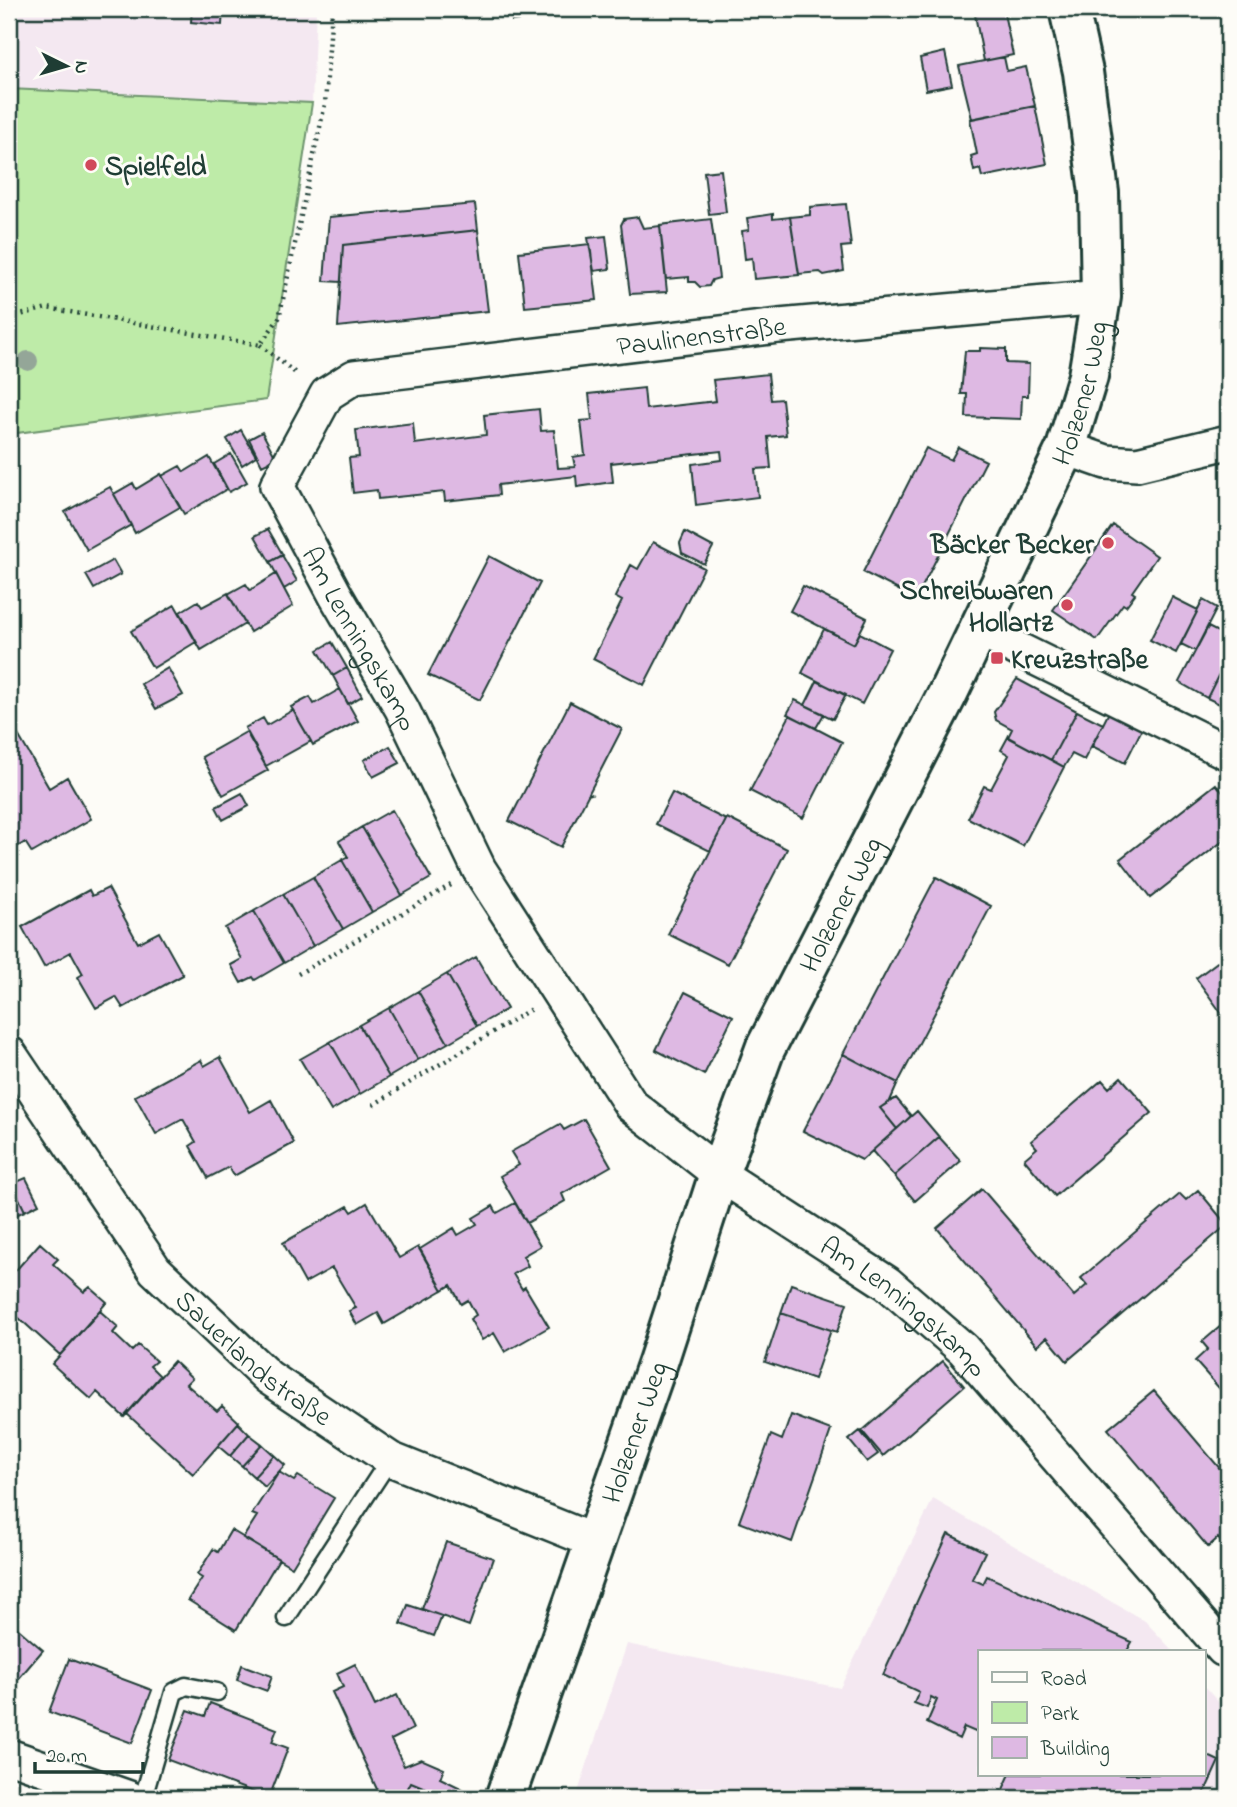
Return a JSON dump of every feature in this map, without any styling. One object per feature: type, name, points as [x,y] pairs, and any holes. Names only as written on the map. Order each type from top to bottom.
[{"type":"main road","name":"Holzener Weg","points":[[505,1798],[596,1542],[719,1174],[765,1049],[979,631],[1066,449],[1088,376],[1101,297],[1099,193],[1083,72],[1069,9]]},
{"type":"street","name":"Paulinenstraße","points":[[322,403],[354,377],[779,326],[1101,297]]},
{"type":"street","name":"Am Lenningskamp","points":[[322,403],[277,486],[336,596],[402,709],[479,869],[631,1105],[719,1174],[887,1283],[964,1349],[1223,1649],[1228,1645]]},
{"type":"street","points":[[1066,449],[1106,462],[1137,464],[1228,442]]},
{"type":"street","points":[[979,631],[1228,753]]},
{"type":"street","name":"Sauerlandstraße","points":[[9,1053],[155,1270],[268,1377],[390,1459],[596,1542]]},
{"type":"street","points":[[9,1756],[129,1798]]},
{"type":"lane","points":[[286,1618],[390,1459]]},
{"type":"lane","points":[[143,1798],[174,1692],[186,1686],[217,1692]]},
{"type":"path","points":[[260,345],[279,318],[325,104],[332,9]]},
{"type":"path","points":[[9,318],[47,308],[260,345],[322,403]]},
{"type":"path","points":[[298,974],[479,869]]},
{"type":"path","points":[[373,1105],[558,993]]},
{"type":"shaded area","points":[[9,9],[316,9],[312,103],[297,109],[9,88]]},
{"type":"shaded area","points":[[933,1499],[1145,1621],[1172,1650],[978,1650],[978,1776],[1206,1776],[1206,1688],[1228,1713],[1228,1798],[576,1798],[627,1644],[840,1688]]},
{"type":"green space","points":[[9,89],[312,103],[266,400],[9,434]]},
{"type":"building","points":[[192,9],[223,9],[222,25],[191,22]]},
{"type":"building","points":[[511,9],[527,9],[528,19],[512,21]]},
{"type":"building","points":[[1003,9],[1013,55],[984,61],[975,15]]},
{"type":"building","points":[[945,52],[952,85],[926,90],[920,58]]},
{"type":"building","points":[[1004,57],[1007,71],[1026,67],[1035,106],[972,119],[959,66]]},
{"type":"building","points":[[1035,106],[1047,164],[982,177],[980,169],[974,171],[971,156],[977,154],[970,119]]},
{"type":"building","points":[[721,170],[726,212],[709,214],[704,172]]},
{"type":"building","points":[[475,204],[478,230],[343,245],[341,282],[324,281],[329,217]]},
{"type":"building","points":[[846,204],[851,246],[841,247],[844,271],[824,275],[820,272],[799,274],[790,217],[810,215],[810,207]]},
{"type":"building","points":[[773,214],[773,219],[790,217],[799,275],[754,279],[752,258],[745,259],[742,231],[749,230],[747,218]]},
{"type":"building","points":[[638,217],[643,228],[660,226],[667,292],[630,294],[621,225],[624,219]]},
{"type":"building","points":[[711,219],[719,278],[712,280],[709,286],[700,287],[695,282],[689,282],[689,277],[666,279],[660,225]]},
{"type":"building","points":[[478,230],[488,311],[338,327],[343,245]]},
{"type":"building","points":[[606,236],[610,269],[594,271],[588,238]]},
{"type":"building","points":[[590,244],[597,300],[525,307],[519,252]]},
{"type":"building","points":[[980,348],[1006,349],[1006,363],[1029,364],[1028,396],[1022,396],[1021,419],[966,417],[967,394],[961,394],[965,351],[980,351]]},
{"type":"building","points":[[768,374],[771,400],[782,399],[786,435],[768,437],[771,468],[755,469],[758,497],[696,505],[692,464],[722,460],[721,451],[611,463],[613,482],[577,487],[576,476],[498,485],[499,495],[445,501],[444,492],[378,499],[377,490],[353,493],[349,458],[359,457],[356,430],[413,423],[415,444],[486,435],[484,415],[539,409],[541,431],[554,430],[558,468],[575,467],[573,457],[585,455],[581,421],[592,420],[589,394],[644,388],[646,409],[716,401],[713,380]]},
{"type":"building","points":[[241,430],[256,456],[242,465],[227,439]]},
{"type":"building","points":[[262,432],[276,458],[262,465],[249,439]]},
{"type":"building","points":[[958,447],[986,461],[916,599],[863,572],[926,448],[951,460]]},
{"type":"building","points":[[231,454],[247,482],[229,492],[214,464]]},
{"type":"building","points":[[209,457],[227,489],[184,514],[162,476],[180,466],[184,472]]},
{"type":"building","points":[[161,474],[180,507],[135,533],[114,494],[133,483],[136,489]]},
{"type":"building","points":[[110,487],[131,525],[87,550],[65,512]]},
{"type":"building","points":[[1228,496],[1228,525],[1221,498]]},
{"type":"building","points":[[1113,525],[1157,556],[1132,592],[1135,594],[1126,606],[1123,604],[1097,640],[1053,610]]},
{"type":"building","points":[[268,529],[283,555],[270,562],[255,536]]},
{"type":"building","points":[[685,532],[713,547],[704,564],[682,553],[680,543]]},
{"type":"building","points":[[653,542],[704,568],[644,685],[593,659],[622,601],[615,597],[631,565],[638,569]]},
{"type":"building","points":[[282,555],[297,581],[284,589],[270,562]]},
{"type":"building","points":[[489,556],[540,583],[480,700],[428,675]]},
{"type":"building","points":[[113,560],[121,574],[94,589],[86,575]]},
{"type":"building","points":[[276,574],[293,606],[250,632],[228,594],[246,584],[250,590]]},
{"type":"building","points":[[803,586],[867,618],[854,644],[790,611]]},
{"type":"building","points":[[228,593],[245,624],[201,650],[180,612],[198,601],[202,607]]},
{"type":"building","points":[[1172,597],[1198,610],[1176,653],[1150,640]]},
{"type":"building","points":[[1203,600],[1217,608],[1195,651],[1181,644]]},
{"type":"building","points":[[175,605],[196,642],[153,668],[131,631]]},
{"type":"building","points":[[1208,627],[1228,637],[1228,656],[1207,698],[1179,682]]},
{"type":"building","points":[[824,629],[854,644],[860,633],[890,649],[862,704],[802,673]]},
{"type":"building","points":[[332,642],[347,668],[333,676],[318,650]]},
{"type":"building","points":[[1228,656],[1228,708],[1207,698]]},
{"type":"building","points":[[168,668],[183,695],[156,709],[141,684]]},
{"type":"building","points":[[347,668],[362,696],[348,704],[333,676]]},
{"type":"building","points":[[1017,679],[1077,711],[1051,760],[1008,737],[1012,729],[996,720],[994,712]]},
{"type":"building","points":[[817,681],[846,695],[833,719],[805,705]]},
{"type":"building","points":[[340,689],[358,721],[313,745],[291,707],[310,697],[314,704]]},
{"type":"building","points":[[795,700],[824,714],[816,728],[787,714]]},
{"type":"building","points":[[570,702],[622,729],[589,793],[591,794],[588,795],[561,847],[509,821]]},
{"type":"building","points":[[293,710],[311,741],[266,766],[245,728],[263,718],[267,725]]},
{"type":"building","points":[[1110,710],[1143,727],[1125,763],[1092,746]]},
{"type":"building","points":[[1077,711],[1103,724],[1084,760],[1072,754],[1064,767],[1051,760]]},
{"type":"building","points":[[790,715],[842,742],[803,818],[750,791]]},
{"type":"building","points":[[246,732],[268,770],[223,795],[202,757]]},
{"type":"building","points":[[17,733],[49,788],[67,777],[91,819],[32,853],[25,842],[9,852],[9,738]]},
{"type":"building","points":[[1008,737],[1064,767],[1023,846],[968,818],[984,786],[991,789],[1009,755],[1001,750]]},
{"type":"building","points":[[390,746],[400,763],[373,777],[364,760]]},
{"type":"building","points":[[1216,784],[1228,799],[1228,837],[1150,898],[1120,859]]},
{"type":"building","points":[[242,793],[249,806],[223,820],[216,807]]},
{"type":"building","points":[[672,793],[726,820],[710,851],[656,824]]},
{"type":"building","points":[[392,810],[431,878],[402,895],[362,827]]},
{"type":"building","points":[[727,818],[787,849],[728,964],[668,934]]},
{"type":"building","points":[[362,827],[402,895],[372,912],[342,860],[348,857],[339,841]]},
{"type":"building","points":[[342,860],[372,912],[343,929],[313,877]]},
{"type":"building","points":[[313,877],[343,929],[313,946],[283,894]]},
{"type":"building","points":[[936,877],[991,906],[898,1083],[843,1054]]},
{"type":"building","points":[[108,888],[138,943],[159,932],[183,975],[123,1008],[116,997],[96,1008],[78,977],[83,974],[71,952],[44,967],[22,927],[89,890],[92,896]]},
{"type":"building","points":[[283,894],[313,946],[284,963],[254,911]]},
{"type":"building","points":[[254,911],[284,963],[255,980],[253,977],[241,983],[231,965],[242,959],[225,928]]},
{"type":"building","points":[[1228,954],[1228,1015],[1225,1018],[1196,978]]},
{"type":"building","points":[[476,957],[507,1009],[477,1026],[447,974]]},
{"type":"building","points":[[447,974],[477,1026],[448,1043],[418,991]]},
{"type":"building","points":[[418,991],[448,1043],[418,1060],[389,1008]]},
{"type":"building","points":[[685,992],[733,1016],[704,1075],[656,1050]]},
{"type":"building","points":[[389,1008],[418,1060],[389,1077],[359,1025]]},
{"type":"building","points":[[359,1025],[389,1077],[360,1094],[330,1042]]},
{"type":"building","points":[[330,1042],[360,1094],[331,1111],[300,1059]]},
{"type":"building","points":[[843,1054],[898,1083],[890,1101],[880,1108],[897,1129],[862,1160],[803,1131]]},
{"type":"building","points":[[220,1057],[250,1112],[271,1100],[294,1143],[234,1176],[229,1167],[208,1178],[190,1146],[196,1142],[183,1119],[156,1134],[135,1096],[201,1060],[204,1066]]},
{"type":"building","points":[[1121,1077],[1152,1113],[1055,1196],[1024,1159],[1037,1148],[1031,1141],[1102,1080],[1109,1088]]},
{"type":"building","points":[[896,1098],[911,1116],[897,1129],[880,1108]]},
{"type":"building","points":[[917,1111],[939,1137],[894,1176],[872,1151]]},
{"type":"building","points":[[584,1119],[611,1166],[562,1194],[565,1201],[527,1223],[500,1176],[519,1165],[511,1152],[560,1124],[564,1130]]},
{"type":"building","points":[[939,1137],[961,1161],[915,1201],[894,1176]]},
{"type":"building","points":[[26,1178],[39,1204],[25,1211],[12,1184]]},
{"type":"building","points":[[12,1184],[25,1211],[11,1217],[9,1185]]},
{"type":"building","points":[[982,1189],[1074,1296],[1087,1285],[1081,1278],[1180,1194],[1186,1200],[1198,1190],[1227,1225],[1067,1361],[1047,1337],[1037,1346],[937,1228]]},
{"type":"building","points":[[367,1203],[399,1258],[418,1247],[443,1290],[384,1324],[378,1313],[357,1325],[349,1311],[356,1308],[332,1268],[305,1283],[283,1243],[348,1206],[352,1212]]},
{"type":"building","points":[[515,1203],[540,1246],[523,1256],[528,1266],[513,1274],[522,1289],[525,1287],[549,1327],[505,1352],[494,1333],[482,1340],[470,1319],[476,1315],[468,1300],[461,1304],[451,1285],[443,1290],[420,1249],[454,1228],[458,1235],[477,1224],[473,1218],[493,1206],[497,1213]]},
{"type":"building","points":[[40,1243],[58,1259],[53,1264],[84,1292],[90,1287],[107,1302],[60,1355],[9,1309],[9,1278]]},
{"type":"building","points":[[791,1284],[847,1303],[837,1332],[781,1313]]},
{"type":"building","points":[[100,1311],[118,1327],[113,1333],[132,1351],[138,1345],[156,1361],[150,1366],[160,1376],[124,1417],[97,1392],[91,1399],[52,1364]]},
{"type":"building","points":[[781,1313],[831,1330],[814,1379],[765,1362]]},
{"type":"building","points":[[1228,1320],[1227,1397],[1195,1361],[1208,1349],[1202,1342]]},
{"type":"building","points":[[174,1361],[192,1378],[186,1384],[217,1411],[222,1406],[239,1422],[193,1474],[127,1414]]},
{"type":"building","points":[[943,1361],[964,1386],[883,1456],[862,1431]]},
{"type":"building","points":[[1154,1391],[1228,1478],[1228,1550],[1218,1538],[1208,1547],[1108,1429]]},
{"type":"building","points":[[791,1415],[831,1430],[792,1542],[739,1522],[771,1435],[782,1440]]},
{"type":"building","points":[[238,1423],[249,1434],[230,1456],[218,1446]]},
{"type":"building","points":[[860,1431],[878,1454],[867,1462],[849,1440]]},
{"type":"building","points":[[249,1434],[262,1444],[242,1466],[230,1456]]},
{"type":"building","points":[[262,1444],[274,1455],[254,1477],[242,1466]]},
{"type":"building","points":[[274,1455],[285,1465],[265,1487],[254,1477]]},
{"type":"building","points":[[279,1472],[294,1481],[298,1476],[334,1498],[292,1567],[243,1538],[257,1516],[252,1514]]},
{"type":"building","points":[[231,1530],[279,1559],[236,1630],[188,1600],[202,1578],[197,1575],[213,1549],[218,1552]]},
{"type":"building","points":[[948,1534],[985,1552],[972,1579],[983,1584],[987,1576],[1132,1642],[1128,1650],[978,1650],[978,1733],[964,1727],[959,1739],[927,1723],[937,1700],[931,1697],[927,1708],[914,1703],[919,1692],[883,1675]]},
{"type":"building","points":[[446,1542],[493,1558],[469,1626],[422,1609]]},
{"type":"building","points":[[408,1605],[442,1616],[434,1636],[401,1624]]},
{"type":"building","points":[[9,1621],[43,1650],[9,1690]]},
{"type":"building","points":[[69,1659],[152,1690],[132,1743],[49,1712]]},
{"type":"building","points":[[355,1664],[375,1706],[397,1695],[413,1729],[391,1740],[404,1766],[421,1759],[444,1769],[440,1778],[463,1789],[460,1798],[449,1798],[411,1782],[403,1798],[381,1798],[332,1692],[343,1687],[337,1673]]},
{"type":"building","points":[[242,1665],[272,1676],[267,1691],[237,1680]]},
{"type":"building","points":[[210,1703],[277,1729],[272,1742],[288,1748],[269,1798],[168,1760],[188,1710],[205,1716]]},
{"type":"building","points":[[1206,1755],[1219,1761],[1202,1798],[1059,1798],[1048,1792],[1044,1798],[999,1798],[1009,1776],[1206,1776]]},
{"type":"building","points":[[411,1782],[449,1798],[403,1798]]},
{"type":"building","points":[[9,1785],[25,1791],[23,1798],[9,1798]]},
{"type":"place","name":"Spielfeld","points":[[91,165]]},
{"type":"place","name":"Bäcker Becker","points":[[1108,543]]},
{"type":"place","name":"Schreibwaren Hollartz","points":[[1067,605]]},
{"type":"place","name":"Kreuzstraße","points":[[997,658]]}]
